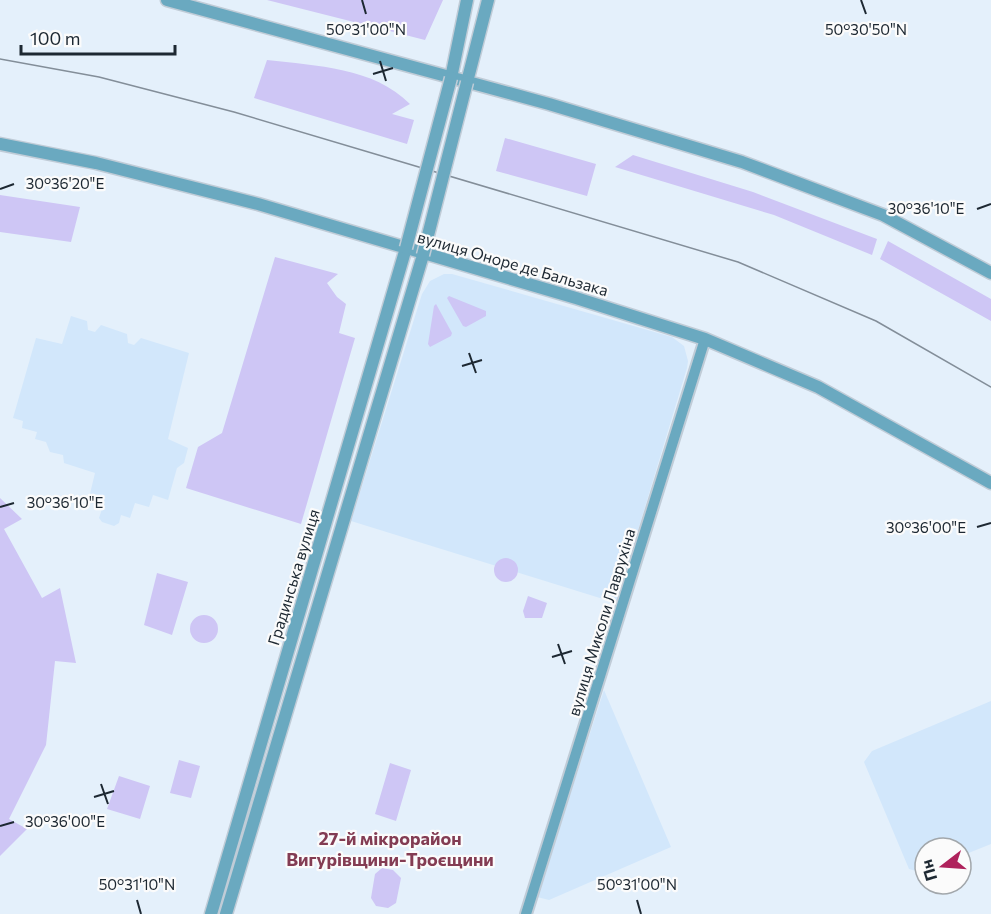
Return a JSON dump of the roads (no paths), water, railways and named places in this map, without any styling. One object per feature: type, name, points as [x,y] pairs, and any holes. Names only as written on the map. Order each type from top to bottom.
[{"type":"street","points":[[167,0],[549,104],[742,162],[883,215],[991,273]]},
{"type":"street","name":"Градинська вулиця","points":[[211,914],[406,249],[452,78],[468,0]]},
{"type":"street","name":"Градинська вулиця","points":[[226,914],[423,255],[488,0]]},
{"type":"street","name":"вулиця Оноре де Бальзака","points":[[0,144],[96,163],[258,204],[423,255],[576,298],[705,339],[818,387],[991,483]]},
{"type":"street","name":"вулиця Миколи Лаврухіна","points":[[526,914],[705,339]]},
{"type":"tram line","points":[[0,59],[99,77],[234,112],[738,262],[876,321],[991,387]]},
{"type":"district","name":"27-й мікрорайон Вигурівщини-Троєщини","points":[[390,848]]}]
